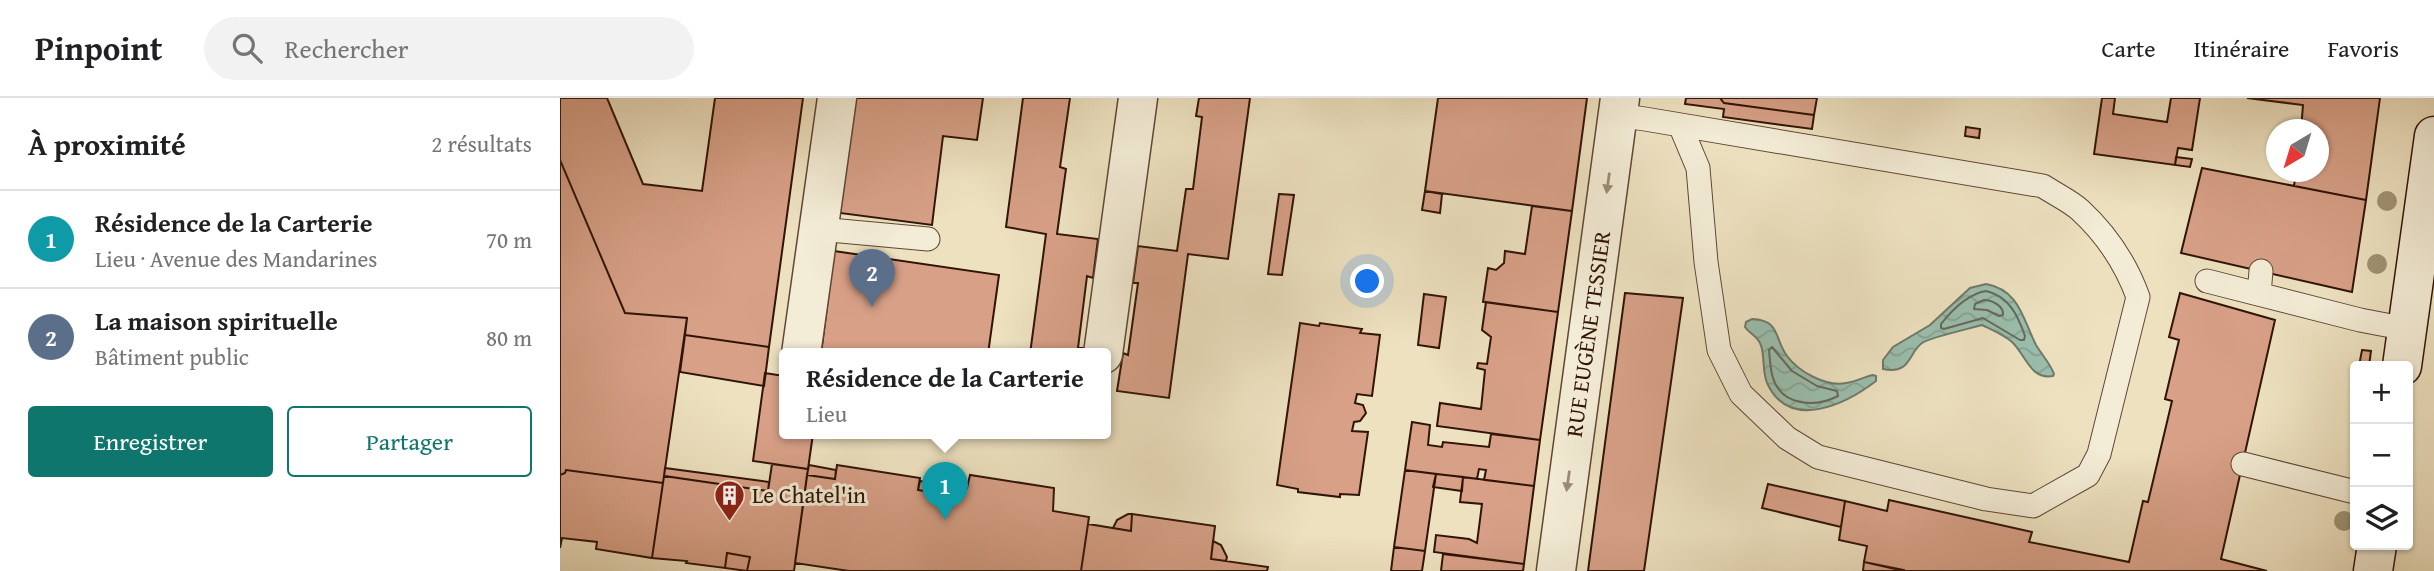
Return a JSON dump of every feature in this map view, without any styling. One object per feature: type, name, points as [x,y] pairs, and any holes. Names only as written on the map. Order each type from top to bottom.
[{"type":"street","points":[[802,348],[837,98]]},
{"type":"street","points":[[1104,348],[1138,98]]},
{"type":"street","name":"RUE EUGÈNE TESSIER","points":[[1556,571],[1619,107]]},
{"type":"street","points":[[2403,361],[2434,136]]},
{"type":"street","points":[[2374,571],[2376,550]]},
{"type":"lane","points":[[1619,107],[1679,125],[2043,186],[2079,209],[2103,235],[2129,273],[2138,297],[2099,454],[2088,475],[2034,506],[1986,499],[1818,457],[1787,438],[1741,394],[1719,350],[1706,262],[1698,168],[1679,125]]},
{"type":"lane","points":[[819,229],[928,239]]},
{"type":"lane","points":[[2207,281],[2260,283],[2360,320],[2407,329]]},
{"type":"lane","points":[[2243,464],[2350,491]]},
{"type":"water","points":[[1986,284],[2006,293],[2019,307],[2053,376],[2039,374],[2012,342],[1982,325],[1926,341],[1917,347],[1904,366],[1892,370],[1883,369],[1883,360],[1893,347],[1930,325],[1970,288]]},
{"type":"water","points":[[1752,319],[1768,323],[1787,356],[1798,368],[1814,377],[1838,384],[1873,375],[1876,376],[1876,381],[1835,405],[1804,410],[1790,407],[1778,399],[1768,385],[1760,343],[1745,327],[1746,322]]},
{"type":"building","points":[[560,98],[607,98],[643,184],[702,191],[715,98],[803,98],[769,347],[685,335],[687,318],[625,313],[560,160]]},
{"type":"building","points":[[856,98],[983,98],[977,140],[943,136],[932,225],[840,213]]},
{"type":"building","points":[[1023,98],[1070,98],[1060,167],[1066,169],[1057,234],[1098,239],[1093,278],[1087,276],[1078,348],[1031,348],[1046,234],[1006,227]]},
{"type":"building","points":[[1199,98],[1250,98],[1228,259],[1188,254],[1169,398],[1117,391],[1123,353],[1128,355],[1138,283],[1133,283],[1138,246],[1177,251],[1186,189],[1193,189],[1202,117],[1196,116]]},
{"type":"building","points":[[1438,98],[1587,98],[1572,211],[1425,191]]},
{"type":"building","points":[[1686,98],[1720,98],[1724,103],[1814,115],[1812,129],[1723,117],[1724,109],[1685,104]]},
{"type":"building","points":[[1720,98],[1817,98],[1814,115],[1724,103]]},
{"type":"building","points":[[2102,98],[2115,98],[2113,114],[2167,122],[2171,98],[2200,98],[2192,150],[2178,148],[2175,165],[2094,154]]},
{"type":"building","points":[[2247,98],[2380,98],[2366,200],[2294,186],[2295,182],[2329,182],[2329,119],[2302,119],[2303,105]]},
{"type":"building","points":[[1966,127],[1980,129],[1979,138],[1965,136]]},
{"type":"building","points":[[2176,157],[2192,159],[2190,167],[2175,165]]},
{"type":"building","points":[[560,160],[625,313],[687,318],[663,483],[566,470],[560,475]]},
{"type":"building","points":[[2202,168],[2366,200],[2352,292],[2181,253]]},
{"type":"building","points":[[1425,191],[1442,194],[1440,213],[1422,210]]},
{"type":"building","points":[[1279,194],[1294,195],[1282,275],[1268,274]]},
{"type":"building","points":[[1532,206],[1572,211],[1558,312],[1483,302],[1488,268],[1496,270],[1504,263],[1505,251],[1525,254]]},
{"type":"building","points":[[834,251],[999,275],[989,348],[822,348]]},
{"type":"building","points":[[1625,293],[1683,298],[1644,571],[1588,571]]},
{"type":"building","points":[[2180,293],[2275,320],[2221,559],[2267,571],[1904,571],[1864,562],[1867,546],[1839,540],[1845,501],[1887,511],[1889,500],[2032,532],[2029,542],[2129,562],[2143,501],[2148,502],[2172,401],[2165,399],[2179,340],[2169,337]]},
{"type":"building","points":[[1424,294],[1446,297],[1439,348],[1418,345]]},
{"type":"building","points":[[1486,302],[1558,312],[1540,440],[1437,426],[1440,403],[1481,409],[1485,370],[1477,368],[1478,363],[1487,364],[1491,337],[1482,330]]},
{"type":"building","points":[[1300,323],[1362,329],[1360,333],[1380,335],[1372,396],[1357,394],[1355,403],[1363,405],[1366,413],[1360,421],[1354,422],[1352,431],[1368,432],[1359,495],[1340,494],[1340,497],[1298,492],[1298,489],[1277,485]]},
{"type":"building","points":[[685,335],[769,347],[764,386],[680,372]]},
{"type":"building","points":[[2362,350],[2371,351],[2370,361],[2360,361]]},
{"type":"building","points":[[765,373],[779,375],[779,439],[812,439],[808,469],[753,461]]},
{"type":"building","points":[[1412,422],[1430,425],[1428,445],[1442,447],[1443,442],[1489,447],[1491,434],[1540,440],[1534,486],[1484,480],[1486,470],[1479,469],[1477,479],[1405,470]]},
{"type":"building","name":"Le Chatel'in","points":[[772,464],[808,469],[794,571],[747,571],[750,557],[727,553],[725,568],[652,558],[664,476],[768,491]]},
{"type":"building","points":[[809,465],[836,470],[835,479],[807,475]]},
{"type":"building","points":[[837,465],[920,478],[918,490],[942,494],[944,484],[967,488],[970,475],[1054,488],[1053,511],[1089,517],[1081,571],[849,571],[795,563],[807,475],[835,479]]},
{"type":"building","points":[[665,468],[769,482],[768,491],[664,476]]},
{"type":"building","points":[[566,470],[663,483],[652,558],[596,549],[597,542],[562,538],[560,548],[560,475]]},
{"type":"building","points":[[1405,470],[1436,474],[1425,551],[1394,547]]},
{"type":"building","points":[[1436,474],[1463,477],[1462,491],[1433,487]]},
{"type":"building","points":[[1463,477],[1534,486],[1524,564],[1434,552],[1436,535],[1469,539],[1477,543],[1482,504],[1460,502]]},
{"type":"building","points":[[920,481],[944,484],[942,494],[918,490]]},
{"type":"building","points":[[1768,484],[1845,501],[1841,527],[1762,508]]},
{"type":"building","points":[[1132,514],[1131,531],[1113,528],[1117,520]]},
{"type":"building","points":[[1132,514],[1215,526],[1211,559],[1268,567],[1267,571],[1081,571],[1088,524],[1131,531]]},
{"type":"building","points":[[1213,541],[1221,545],[1227,557],[1226,561],[1211,559]]},
{"type":"building","points":[[1394,547],[1425,551],[1422,571],[1391,571]]},
{"type":"building","points":[[727,553],[750,557],[747,571],[725,568]]},
{"type":"building","points":[[1443,554],[1524,564],[1523,571],[1441,571]]},
{"type":"building","points":[[1864,562],[1904,570],[1904,571],[1863,571]]},
{"type":"place","name":"La maison spirituelle","points":[[872,307]]},
{"type":"place","name":"Résidence de la Carterie","points":[[945,520]]},
{"type":"place","name":"Le Chatel'in","points":[[729,522]]}]
